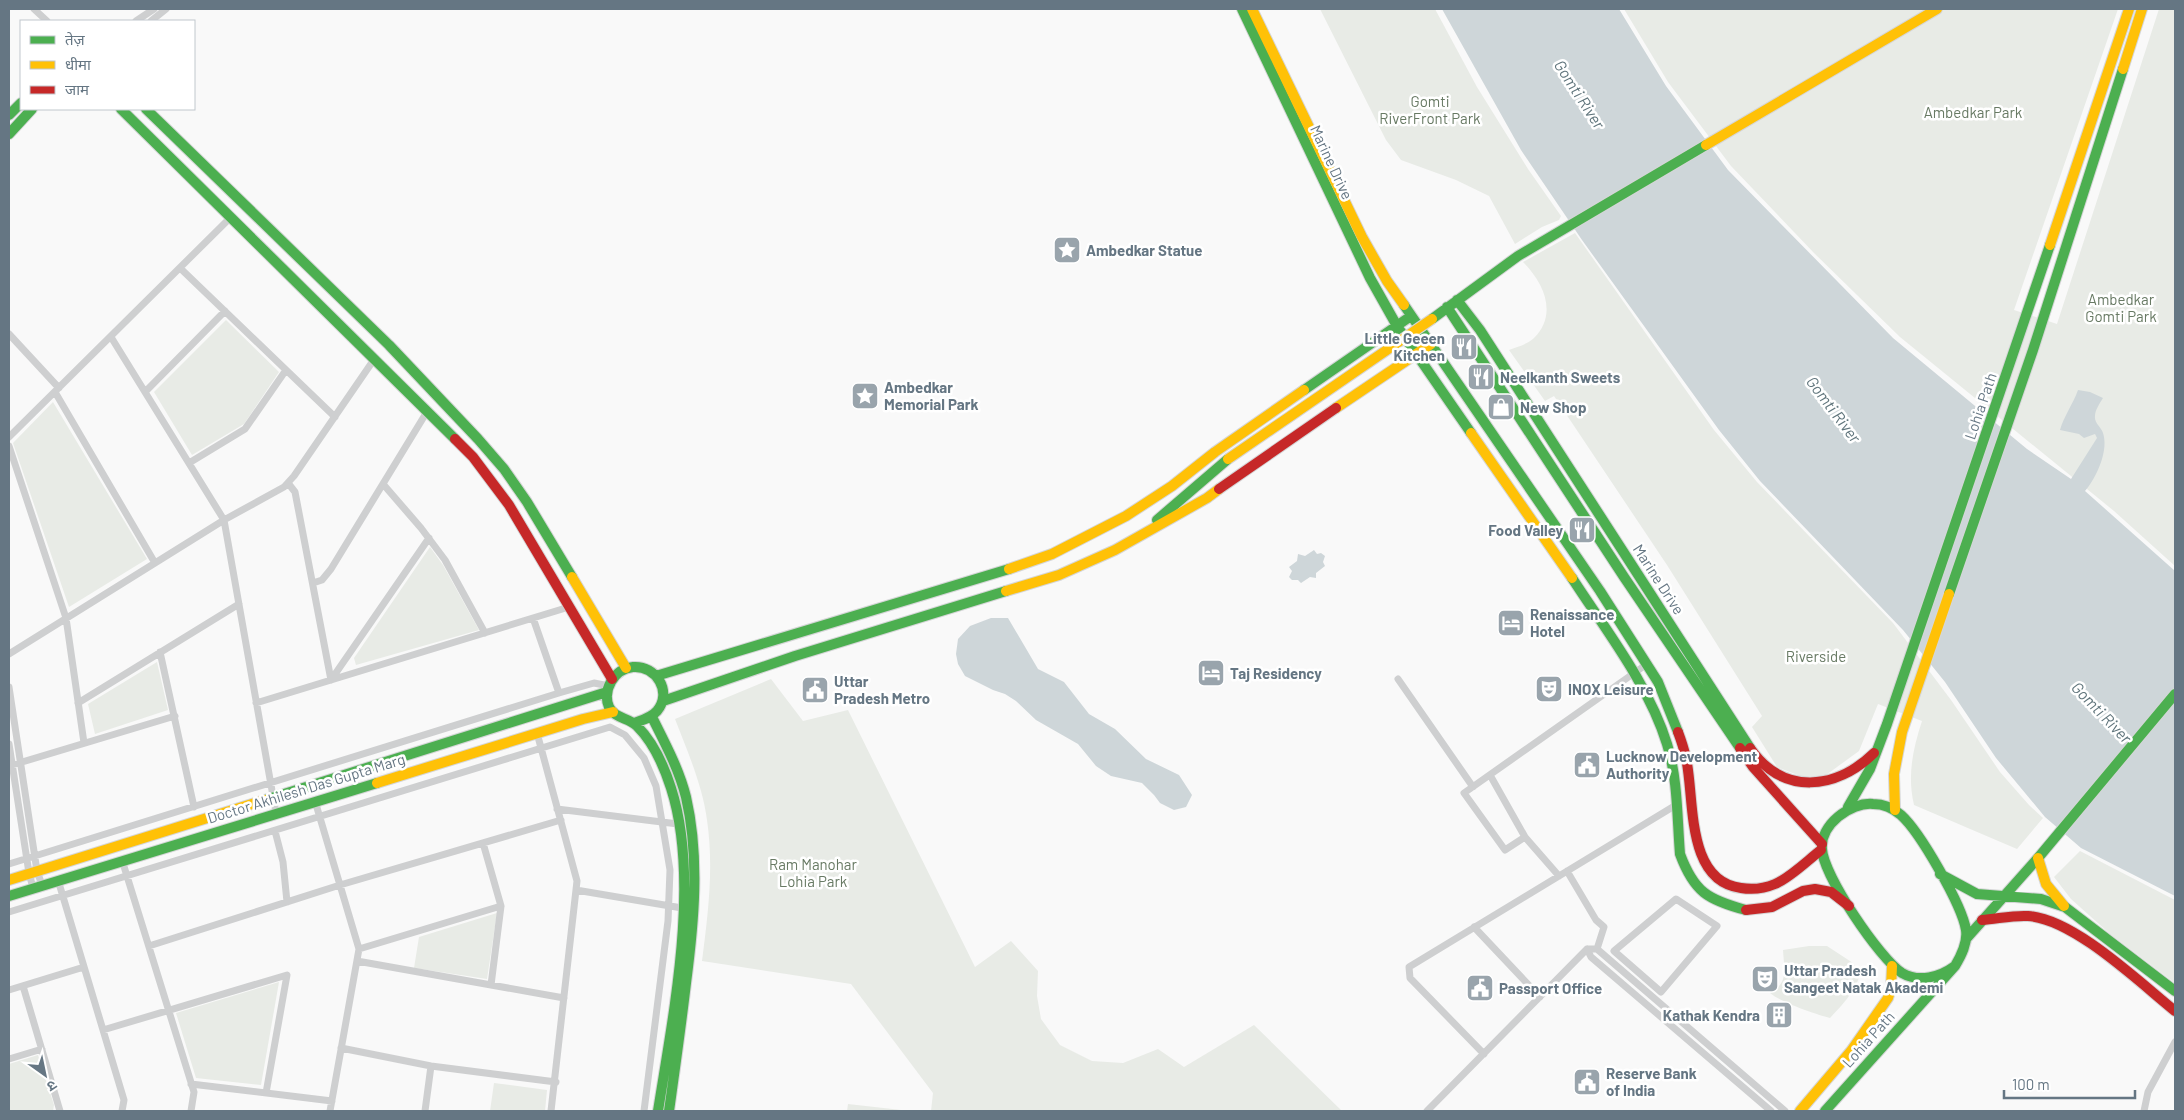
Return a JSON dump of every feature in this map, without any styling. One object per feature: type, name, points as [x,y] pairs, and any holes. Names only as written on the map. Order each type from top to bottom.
[{"type":"street","points":[[34,9],[46,20]]},
{"type":"street","points":[[138,20],[154,9]]},
{"type":"street","points":[[153,20],[166,9]]},
{"type":"street","name":"Marine Drive","points":[[1242,9],[1370,278],[1397,326],[1569,573],[1633,674],[1656,715],[1667,744],[1675,783],[1678,841],[1684,865],[1696,886],[1712,900],[1734,908],[1757,910],[1772,907],[1803,892],[1822,889],[1831,892],[1850,906]]},
{"type":"street","name":"Marine Drive","points":[[1252,9],[1362,237],[1387,281],[1589,574],[1658,682],[1675,721],[1686,758],[1696,840],[1707,868],[1724,883],[1739,889],[1767,888],[1784,879],[1822,847],[1753,767],[1624,576],[1447,307]]},
{"type":"street","points":[[1133,539],[1228,459],[1432,319],[1518,256],[1936,9]]},
{"type":"street","name":"Lohia Path","points":[[1822,847],[1830,825],[1848,807],[1870,770],[1878,749],[2017,345],[2129,9]]},
{"type":"street","points":[[1895,810],[1894,774],[1902,732],[2033,350],[2142,9]]},
{"type":"street","points":[[9,116],[20,104]]},
{"type":"street","points":[[9,134],[31,110]]},
{"type":"street","points":[[122,110],[428,410],[473,457],[495,486],[569,607],[609,686],[608,703],[613,712],[619,718],[634,723],[644,722],[657,713],[663,700],[662,687],[656,676],[642,668],[626,668],[609,686]]},
{"type":"street","points":[[147,110],[388,346],[478,439],[527,502],[626,668]]},
{"type":"street","points":[[9,437],[231,217]]},
{"type":"street","points":[[180,268],[335,417]]},
{"type":"street","name":"Marine Drive","points":[[1457,300],[1480,330],[1752,751],[1771,771],[1794,782],[1819,783],[1844,776],[1864,764],[1878,749]]},
{"type":"street","points":[[145,392],[225,311]]},
{"type":"street","points":[[1191,474],[1215,452],[1411,316]]},
{"type":"street","points":[[9,334],[57,390],[155,563]]},
{"type":"street","points":[[111,337],[224,520],[276,813]]},
{"type":"street","points":[[663,700],[795,656],[1059,576],[1133,539],[1207,498],[1255,462],[1431,344]]},
{"type":"street","points":[[9,654],[224,520],[284,487],[375,358]]},
{"type":"street","points":[[189,463],[245,430],[286,370]]},
{"type":"street","points":[[313,583],[322,580],[332,569],[428,410]]},
{"type":"street","points":[[9,446],[66,618],[84,743]]},
{"type":"street","points":[[656,676],[1027,564],[1099,532],[1191,474],[1228,459]]},
{"type":"street","points":[[288,483],[295,492],[332,680]]},
{"type":"street","points":[[383,484],[429,538],[445,560],[485,633]]},
{"type":"street","points":[[332,680],[429,538]]},
{"type":"street","points":[[78,703],[239,604]]},
{"type":"street","points":[[256,703],[569,607]]},
{"type":"street","points":[[533,618],[559,693]]},
{"type":"street","points":[[160,652],[194,807]]},
{"type":"street","points":[[1525,837],[1505,850],[1464,793],[1647,664]]},
{"type":"street","points":[[1398,679],[1474,787]]},
{"type":"street","points":[[9,864],[559,693],[594,683],[609,686]]},
{"type":"street","name":"Doctor Akhilesh Das Gupta Marg","points":[[9,880],[273,798],[609,686]]},
{"type":"street","points":[[9,688],[35,856],[33,872]]},
{"type":"street","points":[[1966,938],[2038,858],[2175,694]]},
{"type":"street","name":"Doctor Akhilesh Das Gupta Marg","points":[[9,896],[537,733],[613,712]]},
{"type":"street","points":[[12,765],[175,716]]},
{"type":"street","points":[[652,717],[675,762],[686,798],[692,837],[695,887],[693,934],[670,1111]]},
{"type":"street","points":[[634,723],[663,765],[674,799],[684,881],[675,995],[658,1111]]},
{"type":"street","points":[[9,912],[610,727],[625,734],[644,758],[656,786],[670,870],[668,906],[644,1111]]},
{"type":"street","points":[[537,733],[577,881],[556,1082],[551,1111]]},
{"type":"street","points":[[9,744],[27,859],[37,887]]},
{"type":"street","points":[[1490,775],[1525,837],[1559,876]]},
{"type":"street","points":[[315,801],[359,950],[330,1111]]},
{"type":"street","points":[[1848,807],[1862,803],[1886,806],[1895,810],[1907,822],[1960,911],[1964,920],[1966,938]]},
{"type":"street","points":[[1484,1054],[1410,978],[1409,967],[1676,805]]},
{"type":"street","points":[[557,809],[678,824]]},
{"type":"street","points":[[149,946],[340,885],[560,820]]},
{"type":"street","points":[[275,831],[282,862],[287,902]]},
{"type":"street","points":[[482,843],[501,906],[491,985]]},
{"type":"street","points":[[1822,847],[1823,862],[1829,875],[1892,966],[1902,974],[1925,978],[1941,975],[1955,966]]},
{"type":"street","points":[[2038,858],[2041,875],[2049,890],[2065,907],[2175,991]]},
{"type":"street","points":[[122,860],[194,1092],[191,1111]]},
{"type":"street","points":[[1567,871],[1596,920],[1604,927],[1597,949]]},
{"type":"street","points":[[1937,872],[1977,894],[2041,899],[2065,907]]},
{"type":"street","points":[[58,880],[124,1100],[122,1111]]},
{"type":"street","points":[[576,890],[682,908]]},
{"type":"street","points":[[1676,899],[1717,926],[1661,992],[1614,951],[1676,899]]},
{"type":"street","points":[[359,950],[501,906]]},
{"type":"street","points":[[1982,920],[2028,916],[2052,920],[2080,936],[2175,1011]]},
{"type":"street","points":[[1474,927],[1540,997]]},
{"type":"street","name":"Lohia Path","points":[[1825,1111],[1955,966],[1964,948],[1966,938]]},
{"type":"street","points":[[1587,949],[1591,957],[1771,1111]]},
{"type":"street","points":[[1427,1111],[1587,949],[1597,949],[1785,1111]]},
{"type":"street","points":[[357,961],[564,998]]},
{"type":"street","name":"Lohia Path","points":[[1800,1111],[1851,1051],[1888,998],[1891,988],[1892,966]]},
{"type":"street","points":[[9,990],[84,967]]},
{"type":"street","points":[[103,1030],[287,975],[266,1093]]},
{"type":"street","points":[[23,986],[60,1111]]},
{"type":"street","points":[[2144,1111],[2148,1092],[2175,1042]]},
{"type":"street","points":[[341,1048],[431,1066],[556,1082]]},
{"type":"street","points":[[9,1059],[42,1049]]},
{"type":"street","points":[[425,1111],[431,1066]]},
{"type":"street","points":[[191,1084],[332,1101]]},
{"type":"green space","name":"Gomti RiverFront Park","points":[[1320,9],[1435,9],[1477,87],[1528,169],[1561,216],[1559,220],[1542,227],[1515,244],[1489,196],[1456,180],[1401,160],[1386,140]]},
{"type":"green space","points":[[1624,9],[2118,9],[2014,310],[2057,324],[2159,9],[2175,9],[2175,566],[2114,511],[1900,337],[1814,253],[1731,166],[1668,82]]},
{"type":"green space","name":"Riverside","points":[[1575,233],[1714,430],[1757,482],[1893,623],[1951,700],[2000,772],[2043,818],[2017,849],[1914,805],[1911,783],[1912,762],[1922,721],[1878,704],[1859,751],[1826,775],[1803,777],[1777,767],[1752,727],[1762,716],[1667,565],[1554,396],[1545,401],[1509,350],[1534,338],[1541,329],[1547,309],[1542,289],[1537,279],[1523,262]]},
{"type":"green space","points":[[226,320],[279,372],[244,424],[192,455],[154,392]]},
{"type":"green space","points":[[53,402],[147,559],[69,607],[13,443]]},
{"type":"green space","points":[[430,547],[443,565],[479,630],[356,665],[354,658]]},
{"type":"green space","points":[[157,662],[168,710],[95,734],[88,704]]},
{"type":"green space","name":"Ram Manohar Lohia Park","points":[[771,679],[803,721],[848,710],[975,967],[1011,941],[1038,971],[1037,996],[1041,1019],[1060,1045],[1092,1061],[1123,1063],[1158,1049],[1184,1067],[1254,1025],[1342,1111],[931,1111],[933,1093],[851,984],[702,961],[709,891],[709,838],[702,795],[675,719]]},
{"type":"green space","points":[[2080,851],[2175,900],[2175,983],[2109,933],[2071,899],[2054,877]]},
{"type":"green space","points":[[497,913],[487,979],[414,968],[419,937]]},
{"type":"green space","points":[[1809,946],[1827,946],[1853,963],[1860,975],[1851,993],[1830,1018],[1790,1004],[1770,993],[1783,980],[1783,950]]},
{"type":"green space","points":[[279,982],[261,1085],[196,1078],[176,1013]]},
{"type":"green space","points":[[38,1055],[54,1105],[53,1111],[9,1111],[9,1064]]},
{"type":"green space","points":[[494,1083],[547,1090],[545,1111],[490,1111]]},
{"type":"green space","points":[[848,1104],[910,1111],[847,1111]]},
{"type":"water","name":"Gomti River","points":[[1442,9],[1619,9],[1666,86],[1728,170],[1893,338],[2027,449],[2071,479],[2097,438],[2095,434],[2084,438],[2079,434],[2060,430],[2078,390],[2090,392],[2103,398],[2095,418],[2103,433],[2103,456],[2097,472],[2085,491],[2175,571],[2175,896],[2081,848],[2045,817],[1996,758],[1945,682],[1903,630],[1760,481],[1719,430],[1582,240],[1521,150]]},
{"type":"water","points":[[1314,550],[1317,554],[1321,553],[1325,556],[1323,562],[1325,566],[1316,573],[1316,578],[1310,577],[1301,583],[1298,580],[1292,580],[1289,577],[1292,571],[1289,567],[1297,561],[1298,554],[1305,556]]},
{"type":"water","points":[[991,618],[1008,618],[1038,669],[1064,682],[1089,714],[1115,729],[1146,759],[1179,775],[1192,795],[1186,807],[1174,810],[1160,803],[1142,783],[1111,776],[1096,766],[1078,744],[1036,720],[1016,701],[965,676],[958,664],[956,654],[958,639],[970,626]]},
{"type":"traffic: fast","points":[[1242,9],[1370,278],[1397,326],[1471,433]]},
{"type":"traffic: fast","points":[[1949,594],[2033,350],[2123,69]]},
{"type":"traffic: fast","points":[[9,115],[20,104]]},
{"type":"traffic: fast","points":[[9,134],[31,110]]},
{"type":"traffic: fast","points":[[122,110],[455,439]]},
{"type":"traffic: fast","points":[[147,110],[389,345],[478,439],[504,469],[527,502],[572,577]]},
{"type":"traffic: fast","points":[[1432,319],[1518,256],[1706,145]]},
{"type":"traffic: fast","points":[[1848,807],[1870,769],[1887,724],[2050,245]]},
{"type":"traffic: fast","points":[[1457,300],[1480,330],[1750,748]]},
{"type":"traffic: fast","points":[[1404,305],[1600,591],[1658,682],[1678,732]]},
{"type":"traffic: fast","points":[[1447,307],[1624,577],[1740,748]]},
{"type":"traffic: fast","points":[[1304,390],[1411,316]]},
{"type":"traffic: fast","points":[[1157,520],[1228,459]]},
{"type":"traffic: fast","points":[[656,676],[1009,569]]},
{"type":"traffic: fast","points":[[1572,578],[1638,679],[1659,722],[1671,757],[1680,854],[1685,867],[1697,886],[1712,898],[1746,910]]},
{"type":"traffic: fast","points":[[663,701],[795,656],[1006,591]]},
{"type":"traffic: fast","points":[[634,723],[657,711],[662,704],[663,688],[660,681],[649,670],[633,667],[620,672],[611,681],[607,700],[609,707],[615,714],[633,723],[643,732],[661,763],[671,788],[680,825],[684,864],[684,906],[677,992],[658,1111]]},
{"type":"traffic: fast","points":[[265,800],[607,692]]},
{"type":"traffic: fast","points":[[1966,939],[2038,858],[2175,694]]},
{"type":"traffic: fast","points":[[652,717],[680,776],[686,797],[693,843],[694,890],[691,937],[669,1111]]},
{"type":"traffic: fast","points":[[9,896],[377,783]]},
{"type":"traffic: fast","points":[[1825,1111],[1955,966],[1964,949],[1966,940],[1963,919],[1949,887],[1929,852],[1901,815],[1888,807],[1873,804],[1864,804],[1846,811],[1831,824],[1823,840],[1822,849],[1832,877],[1854,916],[1880,951],[1902,973],[1915,978],[1922,978],[1936,976],[1955,966]]},
{"type":"traffic: fast","points":[[1940,874],[1977,894],[2041,899],[2065,907],[2175,991]]},
{"type":"traffic: slow","points":[[1252,9],[1362,237],[1387,281],[1404,305]]},
{"type":"traffic: slow","points":[[1706,145],[1937,9]]},
{"type":"traffic: slow","points":[[2050,245],[2129,9]]},
{"type":"traffic: slow","points":[[2123,69],[2142,9]]},
{"type":"traffic: slow","points":[[1228,459],[1432,319]]},
{"type":"traffic: slow","points":[[1336,408],[1431,344]]},
{"type":"traffic: slow","points":[[1009,569],[1052,554],[1126,516],[1172,486],[1215,452],[1304,390]]},
{"type":"traffic: slow","points":[[1471,433],[1572,578]]},
{"type":"traffic: slow","points":[[1006,591],[1059,575],[1115,550],[1207,498],[1219,489]]},
{"type":"traffic: slow","points":[[572,577],[626,668]]},
{"type":"traffic: slow","points":[[1895,810],[1894,774],[1902,732],[1949,594]]},
{"type":"traffic: slow","points":[[377,783],[583,719],[613,712]]},
{"type":"traffic: slow","points":[[9,880],[265,800]]},
{"type":"traffic: slow","points":[[2038,858],[2046,884],[2064,906]]},
{"type":"traffic: slow","points":[[1800,1111],[1851,1051],[1888,998],[1891,988],[1892,966]]},
{"type":"traffic: jam","points":[[1219,489],[1336,408]]},
{"type":"traffic: jam","points":[[455,439],[473,457],[509,505],[612,679]]},
{"type":"traffic: jam","points":[[1678,732],[1686,758],[1696,835],[1701,854],[1710,870],[1723,882],[1745,889],[1771,886],[1787,878],[1821,850]]},
{"type":"traffic: jam","points":[[1740,748],[1753,767],[1822,844]]},
{"type":"traffic: jam","points":[[1750,748],[1763,764],[1778,774],[1794,780],[1810,782],[1827,780],[1843,775],[1874,753]]},
{"type":"traffic: jam","points":[[1746,910],[1772,907],[1803,891],[1815,889],[1831,892],[1849,906]]},
{"type":"traffic: jam","points":[[1982,920],[2028,916],[2046,920],[2065,928],[2125,969],[2175,1011]]},
{"type":"place","name":"Ambedkar Statue","points":[[1067,250]]},
{"type":"place","name":"Little Geeen Kitchen","points":[[1464,347]]},
{"type":"place","name":"Neelkanth Sweets","points":[[1481,377]]},
{"type":"place","name":"Ambedkar Memorial Park","points":[[865,396]]},
{"type":"place","name":"New Shop","points":[[1501,407]]},
{"type":"place","name":"Food Valley","points":[[1582,530]]},
{"type":"place","name":"Renaissance Hotel","points":[[1511,623]]},
{"type":"place","name":"Taj Residency","points":[[1211,673]]},
{"type":"place","name":"INOX Leisure","points":[[1549,689]]},
{"type":"place","name":"Uttar Pradesh Metro","points":[[815,690]]},
{"type":"place","name":"Lucknow Development Authority","points":[[1587,765]]},
{"type":"place","name":"Uttar Pradesh Sangeet Natak Akademi","points":[[1765,979]]},
{"type":"place","name":"Passport Office","points":[[1480,988]]},
{"type":"place","name":"Kathak Kendra","points":[[1779,1015]]},
{"type":"place","name":"Reserve Bank of India","points":[[1587,1082]]},
{"type":"park label","name":"Ambedkar Park","points":[[1973,112]]},
{"type":"park label","name":"Ambedkar Gomti Park","points":[[2121,308]]}]
